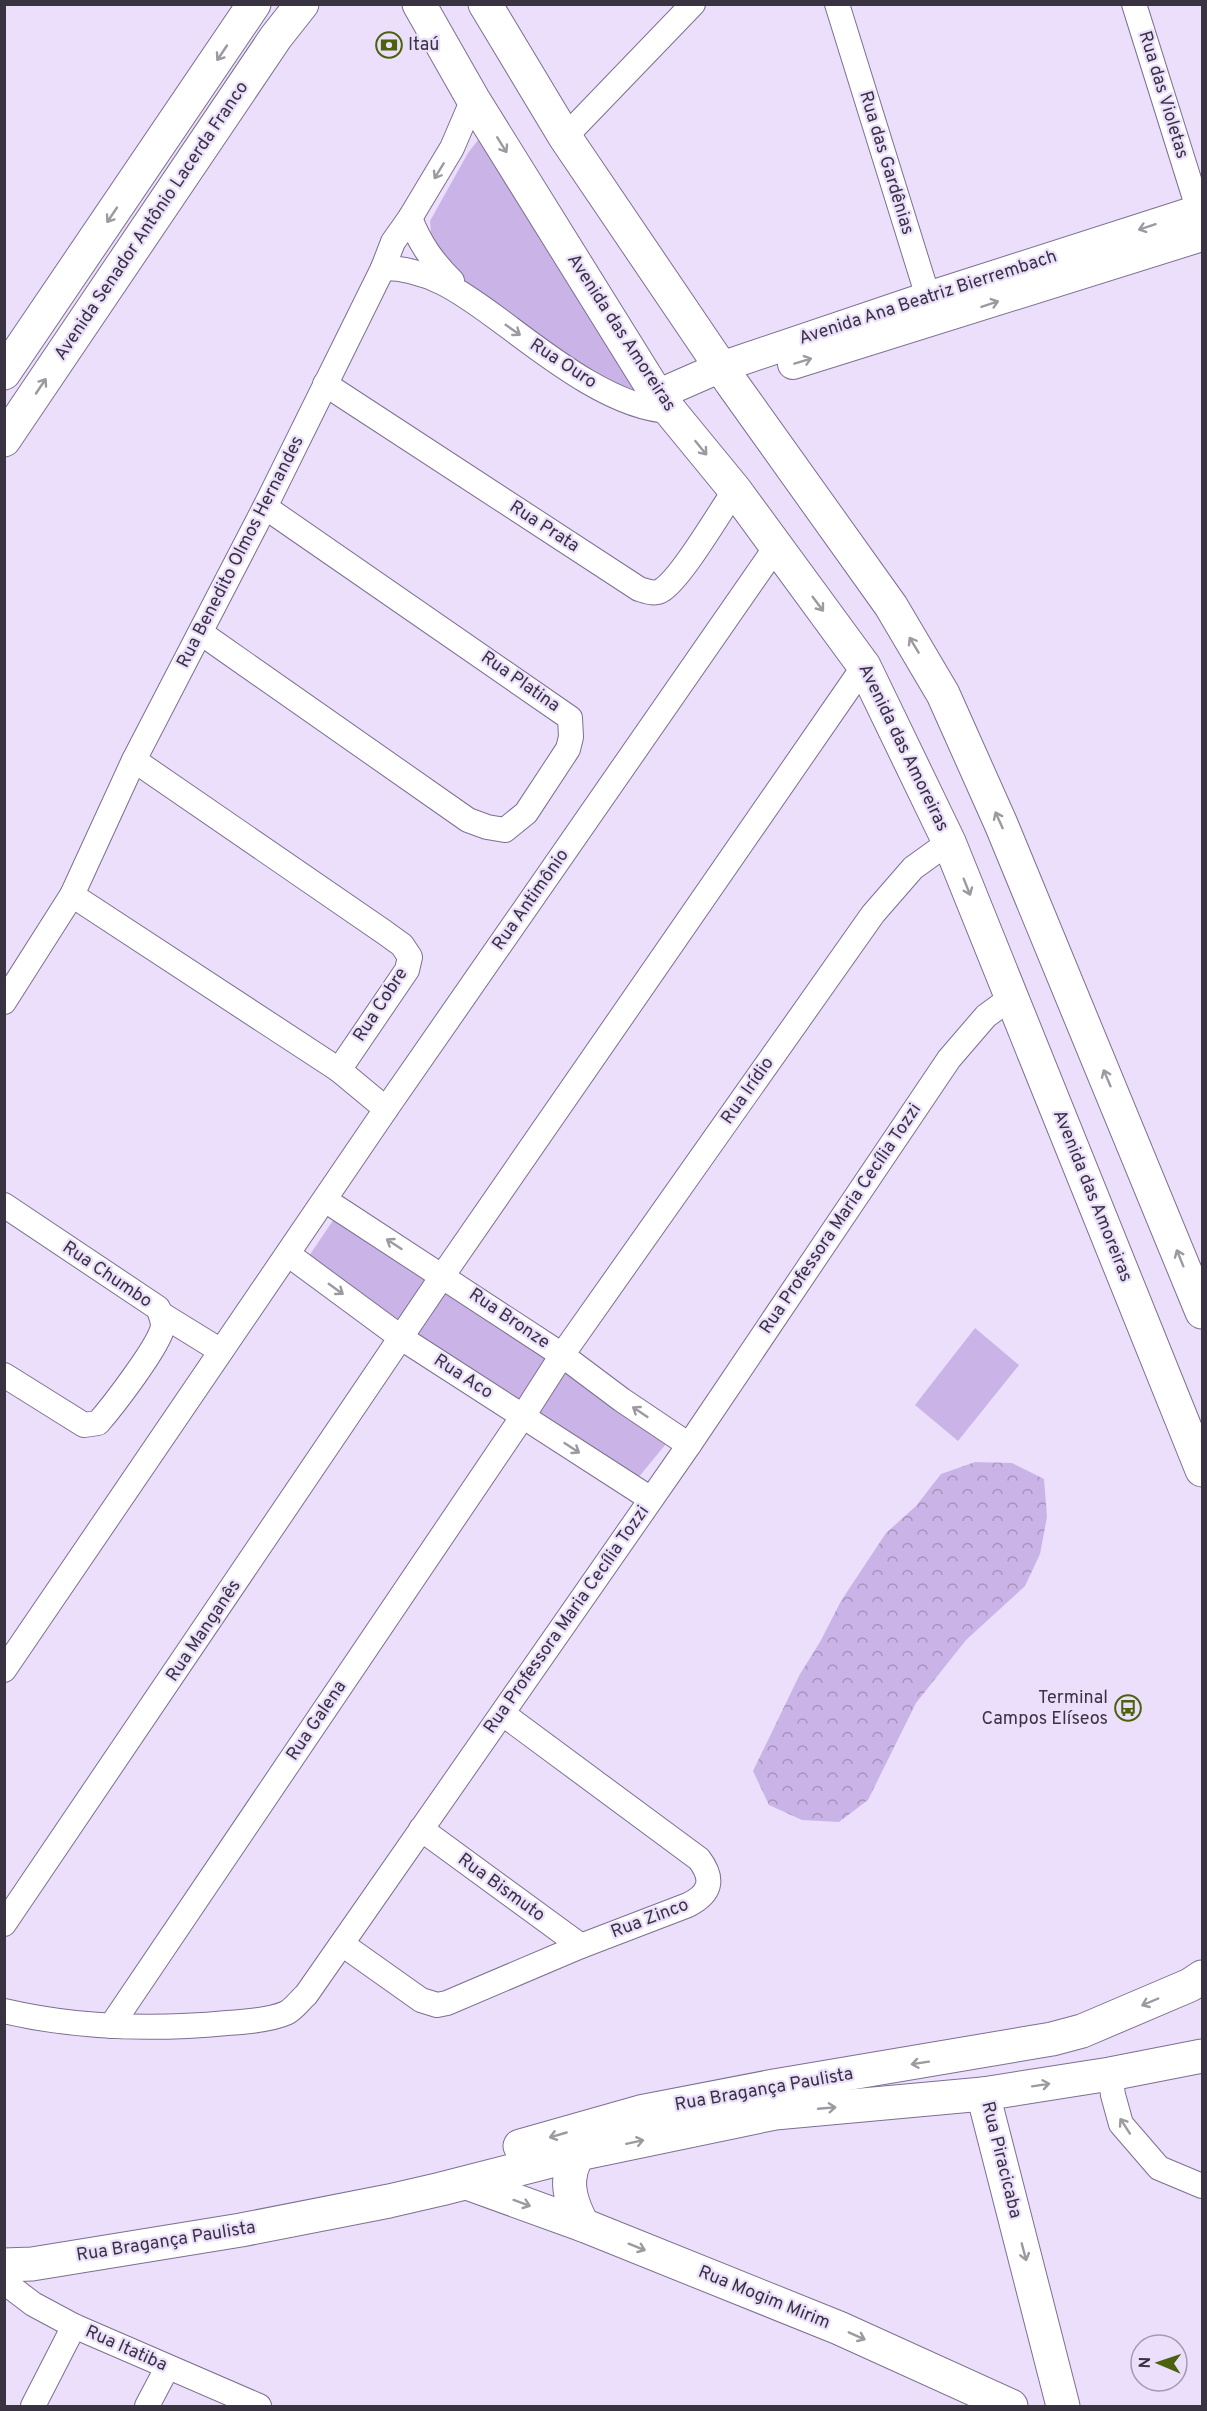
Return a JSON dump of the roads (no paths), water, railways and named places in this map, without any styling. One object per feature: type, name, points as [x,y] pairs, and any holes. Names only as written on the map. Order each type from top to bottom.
[{"type":"main road","name":"Avenida Senador Antônio Lacerda Franco","points":[[4,373],[254,4]]},
{"type":"main road","name":"Avenida Senador Antônio Lacerda Franco","points":[[6,435],[276,37],[302,4]]},
{"type":"main road","points":[[276,37],[325,4]]},
{"type":"main road","points":[[397,4],[425,16]]},
{"type":"main road","points":[[485,4],[565,136],[726,375],[891,606],[943,694],[1001,824],[1203,1312]]},
{"type":"main road","name":"Avenida das Amoreiras","points":[[425,16],[473,99],[663,403],[735,490],[864,666],[949,842],[1203,1470]]},
{"type":"main road","name":"Rua Bragança Paulista","points":[[326,2213],[456,2164],[614,2119],[774,2086],[1052,2039],[1082,2031],[1190,1985],[1203,1977]]},
{"type":"main road","name":"Rua Piracicaba","points":[[1064,2406],[983,2094],[1110,2074],[1203,2056]]},
{"type":"main road","name":"Rua Bragança Paulista","points":[[14,2268],[242,2230],[326,2213],[467,2182],[578,2154],[775,2113],[983,2094]]},
{"type":"main road","points":[[583,2225],[573,2207],[569,2189],[570,2173],[578,2154],[597,2133],[614,2119]]},
{"type":"main road","name":"Rua Mogim Mirim","points":[[467,2182],[583,2225],[839,2328],[1011,2406]]},
{"type":"street","points":[[565,136],[693,4]]},
{"type":"street","name":"Rua das Gardênias","points":[[837,4],[932,309]]},
{"type":"street","name":"Rua das Violetas","points":[[1134,4],[1202,219]]},
{"type":"street","name":"Rua Benedito Olmos Hernandes","points":[[9,986],[72,895],[134,760],[266,507],[383,268],[393,242],[452,148],[473,99]]},
{"type":"street","name":"Rua Ouro","points":[[410,218],[418,240],[433,261],[466,296]]},
{"type":"street","name":"Avenida Ana Beatriz Bierrembach","points":[[663,403],[726,375],[1202,219]]},
{"type":"street","name":"Rua Ouro","points":[[383,268],[404,268],[428,275],[466,296],[600,388],[633,404],[654,410],[663,403]]},
{"type":"street","name":"Rua Prata","points":[[325,384],[639,589],[646,591],[660,592],[674,579],[735,490]]},
{"type":"street","name":"Rua Platina","points":[[201,633],[468,820],[487,827],[505,830],[526,813],[568,749],[571,737],[570,718],[266,507]]},
{"type":"street","name":"Rua Antimônio","points":[[289,1255],[386,1109],[776,547]]},
{"type":"street","points":[[443,1275],[864,666]]},
{"type":"street","name":"Rua Cobre","points":[[134,760],[384,932],[402,945],[410,957],[407,970],[339,1070]]},
{"type":"street","name":"Rua Irídio","points":[[562,1355],[873,914],[913,868],[949,842]]},
{"type":"street","points":[[72,895],[339,1070],[386,1109]]},
{"type":"street","name":"Rua Professora Maria Cecília Tozzi","points":[[4,2011],[111,2026],[188,2027],[243,2022],[286,2013],[306,1995],[689,1445],[949,1059],[986,1016],[1012,997]]},
{"type":"street","name":"Rua Bronze","points":[[325,1200],[443,1275],[562,1355],[622,1400],[689,1445]]},
{"type":"street","name":"Rua Chumbo","points":[[4,1205],[158,1308],[163,1326],[116,1402],[98,1423],[84,1425],[4,1375]]},
{"type":"street","points":[[4,1670],[289,1255],[403,1338]]},
{"type":"street","name":"Rua Manganês","points":[[4,1924],[403,1338],[443,1275]]},
{"type":"street","points":[[161,1314],[221,1351]]},
{"type":"street","name":"Rua Aco","points":[[403,1338],[523,1416]]},
{"type":"street","name":"Rua Galena","points":[[111,2026],[562,1355]]},
{"type":"street","points":[[523,1416],[651,1499]]},
{"type":"street","name":"Rua Zinco","points":[[342,1944],[421,2000],[437,2005],[447,2004],[581,1946],[699,1899],[707,1889],[709,1880],[705,1867],[699,1859],[503,1714]]},
{"type":"street","name":"Rua Bismuto","points":[[421,1829],[581,1946]]},
{"type":"street","points":[[1110,2074],[1121,2124],[1159,2168],[1203,2186]]},
{"type":"street","name":"Rua Itatiba","points":[[14,2268],[28,2282],[33,2304],[74,2326],[167,2368],[259,2406]]},
{"type":"street","points":[[33,2406],[74,2326]]},
{"type":"street","points":[[147,2406],[167,2368]]},
{"type":"place","name":"Itaú","points":[[389,45]]},
{"type":"place","name":"Terminal Campos Elíseos","points":[[1128,1708]]}]
